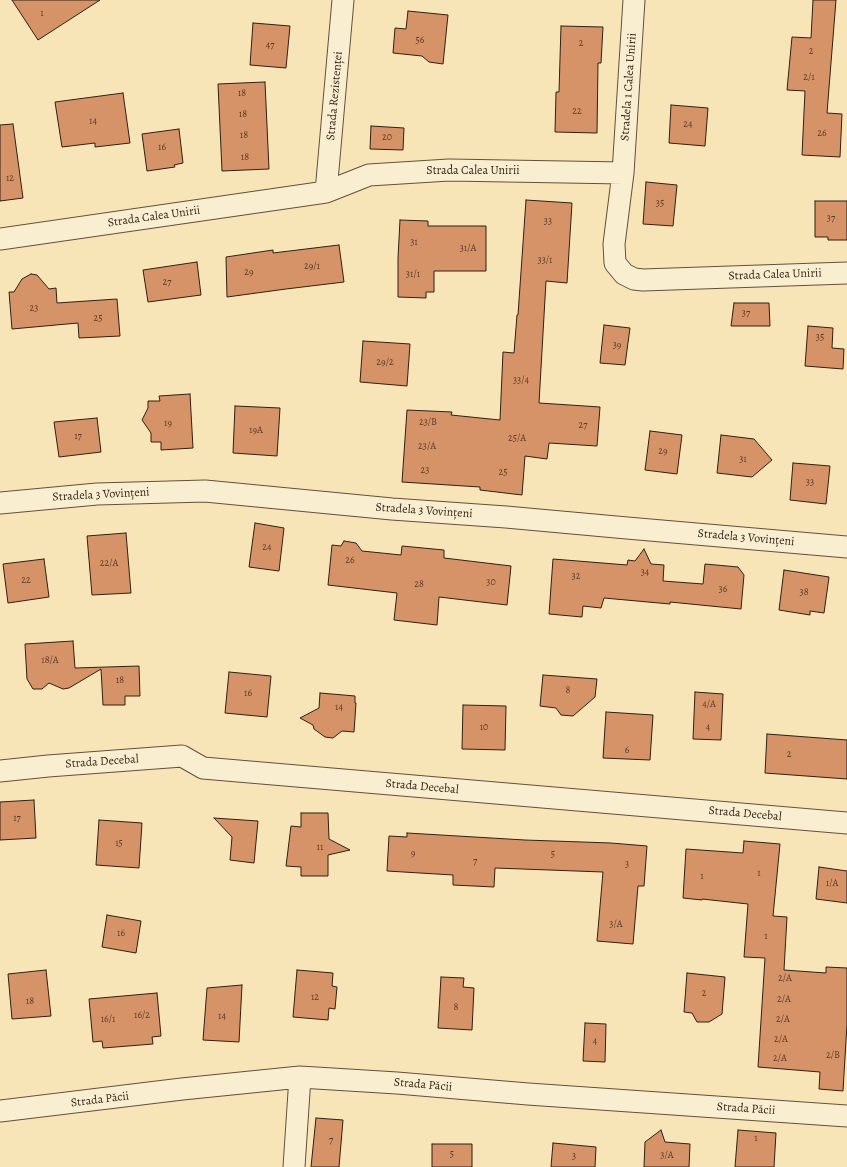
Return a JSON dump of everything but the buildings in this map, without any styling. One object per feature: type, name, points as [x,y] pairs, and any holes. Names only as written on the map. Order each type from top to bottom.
[{"type":"street","name":"Strada Rezistenței","points":[[326,192],[343,0]]},
{"type":"street","name":"Stradela 1 Calea Unirii","points":[[623,173],[634,0]]},
{"type":"street","name":"Strada Calea Unirii","points":[[0,239],[326,192],[369,175],[449,170],[623,173],[614,244],[615,264],[624,274],[634,279],[643,280],[847,273]]},
{"type":"street","name":"Stradela 3 Vovințeni","points":[[0,502],[97,494],[205,491],[392,509],[506,517],[847,546]]},
{"type":"street","name":"Strada Decebal","points":[[0,771],[182,756],[204,768],[847,823]]},
{"type":"street","name":"Strada Păcii","points":[[0,1111],[182,1089],[300,1077],[847,1116]]},
{"type":"street","points":[[294,1167],[300,1077]]}]
